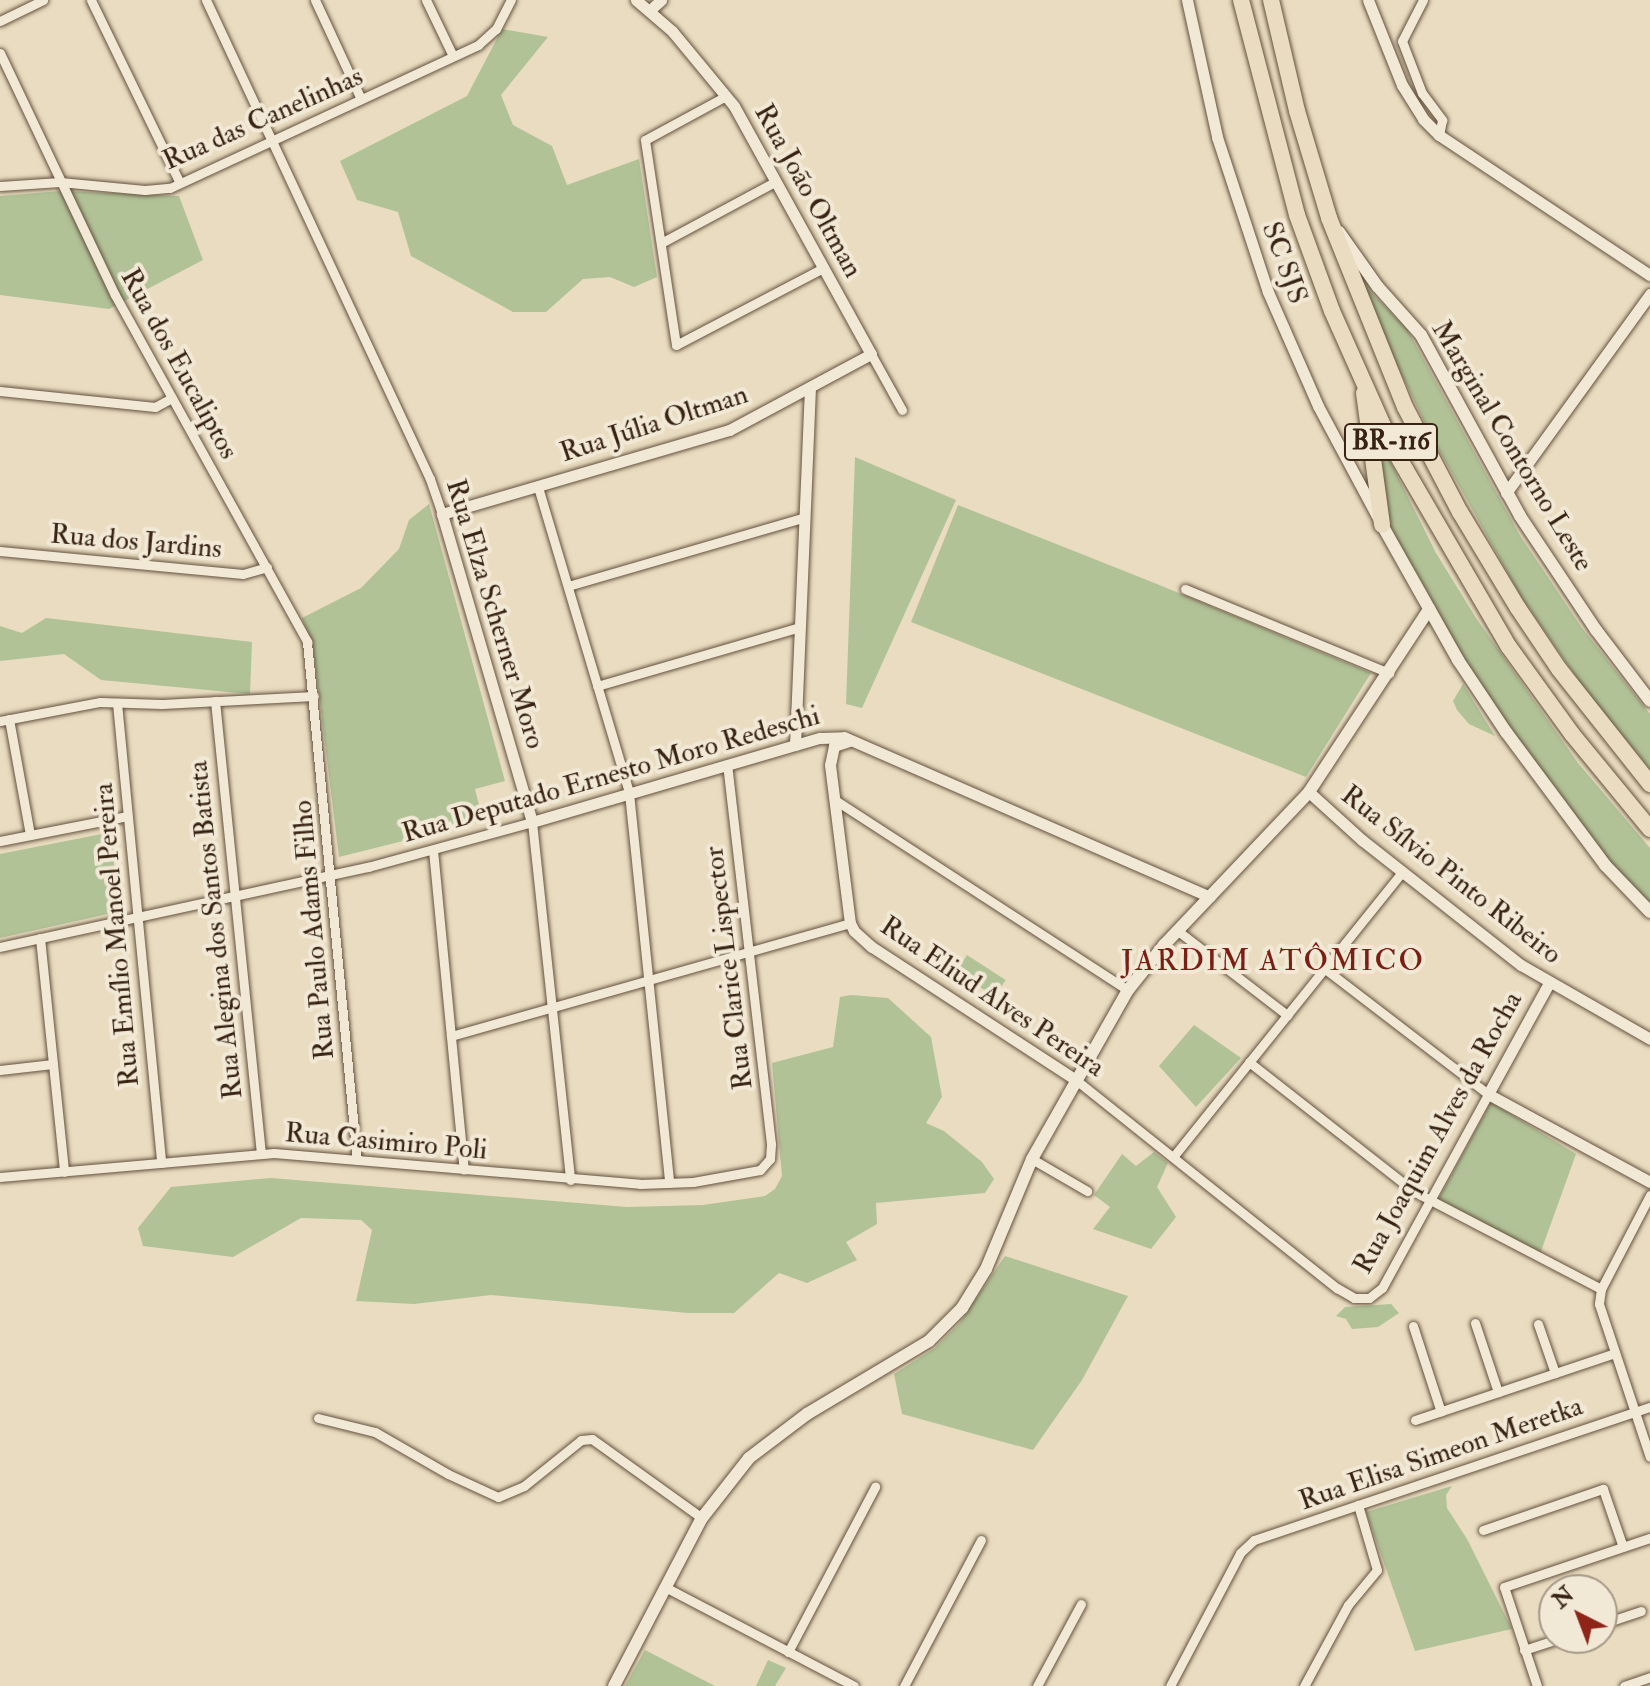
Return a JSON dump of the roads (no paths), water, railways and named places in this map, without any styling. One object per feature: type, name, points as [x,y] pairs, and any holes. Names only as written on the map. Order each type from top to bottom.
[{"type":"highway","name":"BR-116","points":[[1241,0],[1297,215],[1332,311],[1393,448],[1501,634],[1572,734],[1650,829]]},
{"type":"highway","name":"BR-116","points":[[1271,0],[1293,96],[1329,218],[1384,359],[1460,512],[1559,669],[1650,784]]},
{"type":"highway","points":[[1362,376],[1382,525]]},
{"type":"main road","name":"Marginal Contorno Leste","points":[[1329,218],[1378,287],[1421,335],[1506,493],[1596,630],[1650,701]]},
{"type":"main road","points":[[1382,525],[1429,609],[1506,732],[1605,865],[1650,912]]},
{"type":"main road","points":[[614,1686],[702,1518],[734,1475],[764,1444],[807,1414],[929,1341],[950,1323],[980,1282],[1032,1159],[1128,990],[1178,931],[1309,792],[1429,609]]},
{"type":"street","points":[[0,21],[43,0]]},
{"type":"street","points":[[91,0],[180,183]]},
{"type":"street","name":"Rua Elza Scherner Moro","points":[[206,0],[430,479],[442,514],[532,822],[570,1180]]},
{"type":"street","points":[[315,0],[361,99]]},
{"type":"street","points":[[426,0],[453,56]]},
{"type":"street","name":"Rua das Canelinhas","points":[[0,186],[60,182],[145,190],[180,183],[489,37],[511,0]]},
{"type":"street","name":"Rua João Oltman","points":[[636,0],[650,10],[726,96],[902,410]]},
{"type":"street","points":[[650,10],[661,0]]},
{"type":"street","name":"SC SJS","points":[[1187,0],[1217,137],[1268,292],[1318,406],[1382,525]]},
{"type":"street","points":[[1368,0],[1402,85],[1423,119],[1439,135],[1650,275]]},
{"type":"street","points":[[1423,0],[1402,41],[1422,93],[1442,120],[1439,135]]},
{"type":"street","name":"Rua dos Eucaliptos","points":[[0,53],[108,283],[304,633],[314,696]]},
{"type":"street","points":[[726,96],[645,140],[676,345],[823,268]]},
{"type":"street","points":[[661,243],[775,182]]},
{"type":"street","points":[[1506,493],[1650,294]]},
{"type":"street","name":"Rua Júlia Oltman","points":[[442,514],[729,430],[871,354]]},
{"type":"street","points":[[810,389],[795,745],[815,746],[830,765]]},
{"type":"street","points":[[0,391],[155,407],[172,398]]},
{"type":"street","points":[[538,487],[629,793],[669,1183]]},
{"type":"street","points":[[568,586],[805,517]]},
{"type":"street","name":"Rua dos Jardins","points":[[0,551],[243,574],[267,567]]},
{"type":"street","points":[[1185,589],[1389,673]]},
{"type":"street","points":[[597,686],[800,627]]},
{"type":"street","points":[[30,835],[4,720],[100,702],[314,696]]},
{"type":"street","name":"Rua Paulo Adams Filho","points":[[314,696],[357,1160]]},
{"type":"street","name":"Rua Alegina dos Santos Batista","points":[[215,701],[261,1154]]},
{"type":"street","name":"Rua Emílio Manoel Pereira","points":[[117,703],[161,1163]]},
{"type":"street","name":"Rua Deputado Ernesto Moro Redeschi","points":[[0,947],[433,850],[831,736],[857,741],[1210,897]]},
{"type":"street","points":[[850,923],[830,765],[834,746],[857,741]]},
{"type":"street","name":"Rua Clarice Lispector","points":[[727,765],[771,1144],[765,1165]]},
{"type":"street","name":"Rua Sílvio Pinto Ribeiro","points":[[1309,792],[1402,872],[1549,983],[1650,1039]]},
{"type":"street","points":[[835,800],[1128,990]]},
{"type":"street","points":[[0,841],[128,816]]},
{"type":"street","points":[[433,850],[464,1170]]},
{"type":"street","points":[[1173,1157],[1402,872]]},
{"type":"street","name":"Rua Eliud Alves Pereira","points":[[451,1036],[850,923],[872,947],[1076,1080],[1337,1288],[1362,1299]]},
{"type":"street","points":[[1178,931],[1287,1015]]},
{"type":"street","points":[[40,938],[64,1172]]},
{"type":"street","points":[[1324,968],[1488,1094],[1650,1182]]},
{"type":"street","name":"Rua Joaquim Alves da Rocha","points":[[1362,1299],[1382,1288],[1549,983]]},
{"type":"street","points":[[1249,1062],[1399,1181],[1430,1201],[1601,1289]]},
{"type":"street","points":[[0,1070],[53,1064]]},
{"type":"street","name":"Rua Casimiro Poli","points":[[0,1177],[261,1154],[570,1180],[669,1183],[740,1176],[765,1165]]},
{"type":"street","points":[[1032,1159],[1087,1191]]},
{"type":"street","points":[[1650,1195],[1601,1289],[1601,1313],[1650,1457]]},
{"type":"street","points":[[1475,1323],[1498,1392]]},
{"type":"street","points":[[1538,1324],[1555,1373]]},
{"type":"street","points":[[1413,1326],[1441,1412]]},
{"type":"street","points":[[1415,1420],[1615,1353]]},
{"type":"street","name":"Rua Elisa Simeon Meretka","points":[[1170,1686],[1246,1545],[1650,1407]]},
{"type":"street","points":[[318,1418],[375,1432],[448,1474],[498,1497],[524,1486],[581,1440],[592,1439],[702,1518]]},
{"type":"street","points":[[788,1652],[875,1487]]},
{"type":"street","points":[[1483,1530],[1603,1489],[1623,1547]]},
{"type":"street","points":[[1304,1686],[1337,1623],[1377,1570],[1358,1505]]},
{"type":"street","points":[[1537,1686],[1504,1587],[1650,1538]]},
{"type":"street","points":[[904,1686],[981,1540]]},
{"type":"street","points":[[665,1587],[854,1686]]},
{"type":"street","points":[[1037,1686],[1081,1604]]},
{"type":"street","points":[[1618,1619],[1641,1611]]},
{"type":"street","points":[[1524,1650],[1538,1645]]},
{"type":"street","points":[[1624,1686],[1650,1677]]},
{"type":"district","name":"JARDIM ATÔMICO","points":[[1273,961]]}]
